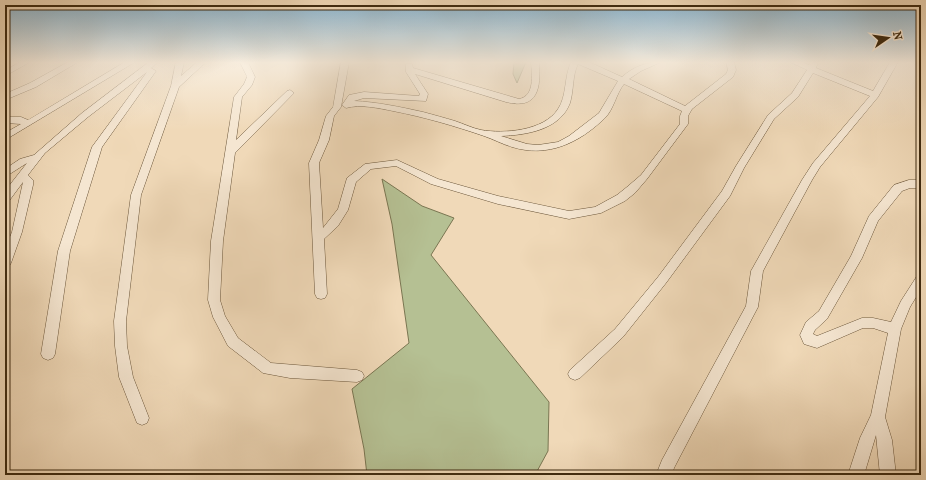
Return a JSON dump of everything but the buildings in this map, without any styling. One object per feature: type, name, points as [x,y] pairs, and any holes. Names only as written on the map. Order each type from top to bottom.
[{"type":"street","points":[[5,97],[35,84]]},
{"type":"street","points":[[5,136],[95,84]]},
{"type":"street","points":[[5,198],[37,157],[65,131],[126,84]]},
{"type":"street","points":[[48,354],[64,251],[97,147],[142,84]]},
{"type":"street","points":[[248,84],[238,97],[220,214],[214,272],[214,300],[219,316],[233,342],[268,368],[290,372],[357,376]]},
{"type":"street","points":[[342,105],[343,84]]},
{"type":"street","points":[[321,294],[314,163],[324,140],[330,116],[352,97],[364,94],[423,99],[424,94],[419,84]]},
{"type":"street","points":[[461,84],[497,97],[517,101],[527,99],[534,93],[536,84]]},
{"type":"street","points":[[483,133],[535,129],[552,121],[566,105],[570,84]]},
{"type":"street","points":[[342,105],[365,104],[399,110],[448,122],[524,148],[543,149],[554,146],[580,133],[599,118],[620,84]]},
{"type":"street","points":[[632,84],[687,110]]},
{"type":"street","points":[[318,237],[324,234],[343,210],[351,180],[368,166],[397,163],[435,182],[498,200],[569,215],[597,210],[621,198],[644,177],[684,124],[687,110],[718,84]]},
{"type":"street","points":[[575,374],[619,333],[662,280],[726,193],[739,168],[771,117],[795,95],[801,84]]},
{"type":"street","points":[[852,84],[875,95]]},
{"type":"street","points":[[664,475],[667,465],[711,380],[752,306],[757,271],[760,265],[816,165],[875,95],[881,84]]},
{"type":"street","points":[[142,418],[126,377],[121,346],[120,321],[133,229],[136,195],[160,124],[175,86]]},
{"type":"street","points":[[230,152],[290,93]]},
{"type":"street","points":[[5,120],[21,120],[27,123]]},
{"type":"street","points":[[5,174],[23,161],[37,157]]},
{"type":"street","points":[[5,263],[17,232],[28,185],[28,180],[22,176]]},
{"type":"street","points":[[895,329],[873,323],[862,323],[817,342],[809,340],[806,335],[810,326],[823,315],[853,264],[873,219],[898,188],[909,184],[921,184]]},
{"type":"street","points":[[856,475],[863,448],[878,417],[895,329],[905,305],[921,279]]},
{"type":"street","points":[[878,417],[885,440],[888,475]]},
{"type":"green space","points":[[382,179],[422,206],[454,218],[431,255],[549,402],[548,451],[535,475],[367,475],[364,449],[352,389],[409,343],[392,224]]}]
